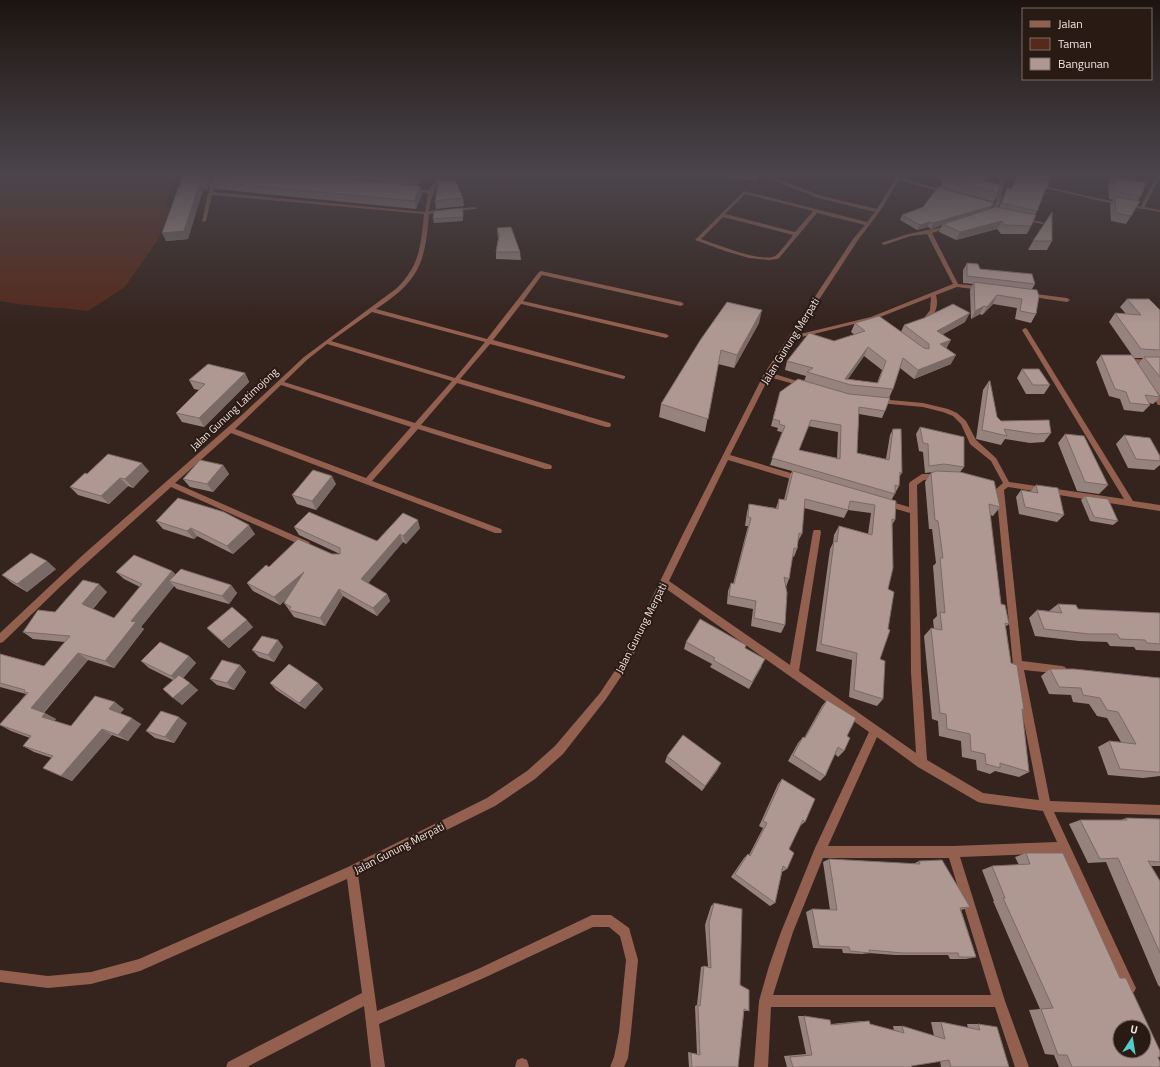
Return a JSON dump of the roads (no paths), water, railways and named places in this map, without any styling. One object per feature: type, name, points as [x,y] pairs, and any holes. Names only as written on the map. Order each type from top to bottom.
[{"type":"street","name":"Jalan Gunung Latimojong","points":[[0,640],[72,570],[230,430],[326,342],[371,310],[405,283],[414,269],[424,246],[425,225]]},
{"type":"street","points":[[713,225],[698,240],[755,257],[773,259],[778,257],[805,225]]},
{"type":"street","points":[[761,225],[797,234]]},
{"type":"street","name":"Jalan Gunung Merpati","points":[[0,976],[48,982],[91,978],[140,965],[352,871],[491,802],[531,775],[559,750],[603,696],[625,662],[767,374],[866,225]]},
{"type":"street","points":[[884,243],[910,235],[955,225]]},
{"type":"street","points":[[929,232],[956,285]]},
{"type":"street","points":[[367,482],[455,379],[489,342],[541,273],[681,304]]},
{"type":"street","points":[[791,338],[875,320],[934,296],[956,285],[986,288]]},
{"type":"street","points":[[1024,294],[1067,300]]},
{"type":"street","points":[[918,324],[925,321],[932,315],[935,306],[934,296]]},
{"type":"street","points":[[520,302],[666,336]]},
{"type":"street","points":[[371,310],[623,377]]},
{"type":"street","points":[[1025,330],[1130,503]]},
{"type":"street","points":[[326,342],[608,425]]},
{"type":"street","points":[[1136,371],[1130,361],[1160,362]]},
{"type":"street","points":[[767,374],[811,387]]},
{"type":"street","points":[[280,383],[548,467]]},
{"type":"street","points":[[1146,384],[1160,402]]},
{"type":"street","points":[[873,400],[930,406],[945,411],[962,420],[969,432],[970,439],[978,448],[988,454],[1000,487],[1018,665],[1046,806],[1134,995]]},
{"type":"street","points":[[230,430],[498,531]]},
{"type":"street","points":[[727,457],[809,481]]},
{"type":"street","points":[[922,763],[916,672],[913,484],[916,480],[930,476],[946,477]]},
{"type":"street","points":[[169,483],[312,547]]},
{"type":"street","points":[[1000,487],[1160,508]]},
{"type":"street","points":[[876,500],[913,511]]},
{"type":"street","points":[[794,672],[817,532]]},
{"type":"street","points":[[664,582],[922,763],[982,798],[1046,806],[1160,810]]},
{"type":"street","points":[[1018,665],[1073,671]]},
{"type":"street","points":[[761,1067],[765,1001],[773,971],[819,852],[875,731]]},
{"type":"street","points":[[819,852],[953,852],[1064,847]]},
{"type":"street","points":[[953,852],[999,1001],[1022,1067]]},
{"type":"street","points":[[352,871],[378,1067]]},
{"type":"street","points":[[372,1020],[482,973],[592,921],[611,921],[625,932],[632,960],[625,1032],[617,1067]]},
{"type":"street","points":[[232,1067],[369,996]]},
{"type":"street","points":[[765,1001],[999,1001]]}]
